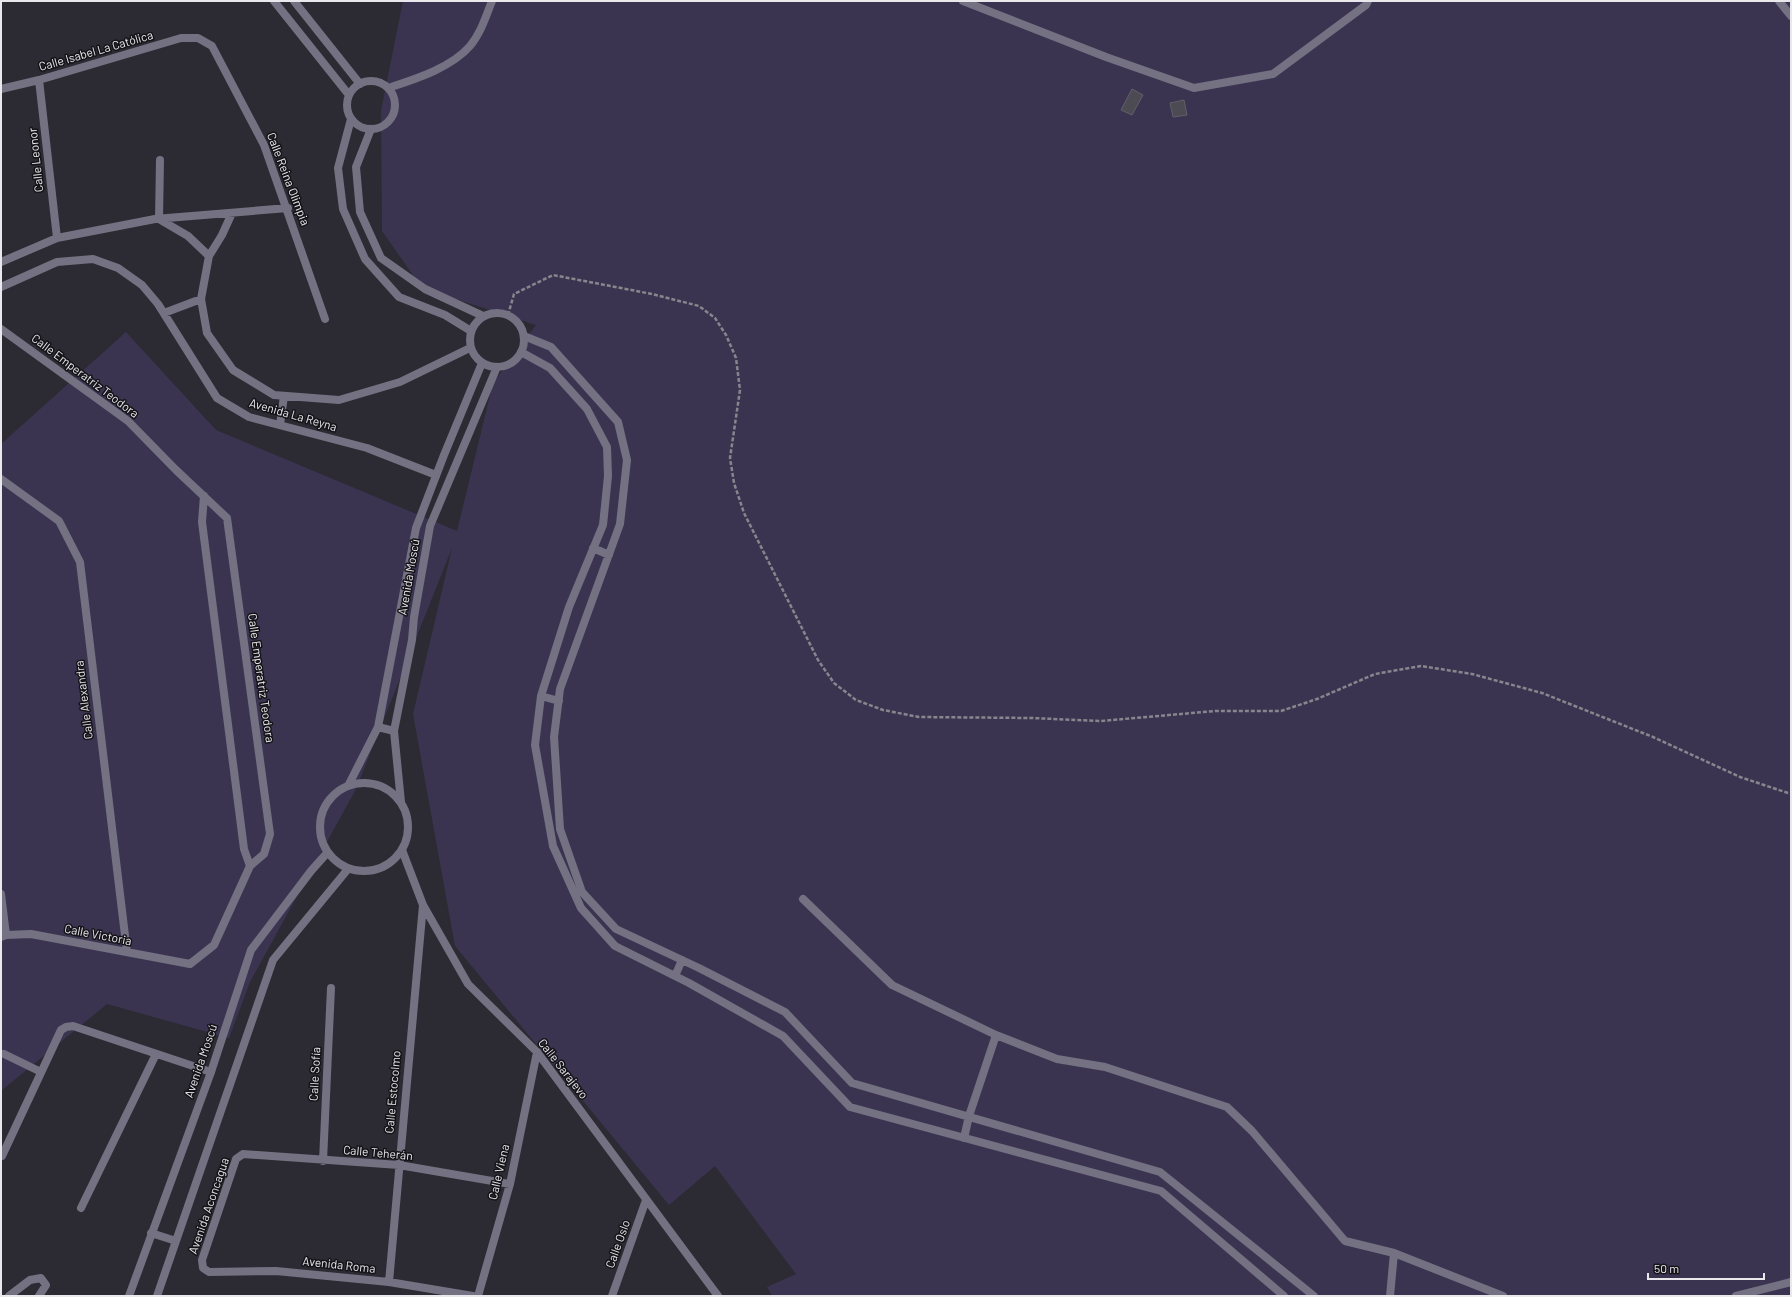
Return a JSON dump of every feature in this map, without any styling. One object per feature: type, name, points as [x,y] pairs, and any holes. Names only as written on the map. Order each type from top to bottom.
[{"type":"street","points":[[274,1],[349,95]]},
{"type":"street","points":[[294,1],[360,84]]},
{"type":"street","points":[[388,88],[426,75],[454,59],[470,46],[480,31],[492,1]]},
{"type":"street","points":[[963,1],[1106,57],[1194,88],[1273,74],[1366,5],[1368,1]]},
{"type":"street","points":[[1779,1],[1791,16]]},
{"type":"street","name":"Calle Isabel La Católica","points":[[1,89],[39,80],[181,38],[198,38]]},
{"type":"street","name":"Calle Reina Olimpia","points":[[198,38],[212,46],[264,145],[288,208],[326,319]]},
{"type":"street","name":"Calle Leonor","points":[[39,80],[57,238]]},
{"type":"street","points":[[374,81],[388,88],[394,98],[394,110],[391,118],[386,124],[371,129],[363,128],[351,119],[347,112],[346,103],[354,88],[360,84],[374,81]]},
{"type":"street","points":[[351,119],[338,168],[343,209],[365,259],[399,297],[445,315],[471,331]]},
{"type":"street","points":[[371,129],[356,167],[360,212],[381,258],[425,289],[483,316]]},
{"type":"street","points":[[160,160],[160,219]]},
{"type":"street","points":[[1,262],[57,238],[160,219],[288,208]]},
{"type":"street","name":"Avenida La Reyna","points":[[232,213],[222,235],[209,256],[201,299],[207,333],[233,370],[274,395],[339,400],[400,382],[470,348]]},
{"type":"street","points":[[160,219],[188,236],[209,256]]},
{"type":"street","name":"Avenida La Reyna","points":[[1,287],[57,262],[93,259],[118,268],[142,285],[164,313],[217,398],[249,417],[367,448],[436,475]]},
{"type":"street","points":[[164,313],[201,299]]},
{"type":"street","points":[[500,312],[508,315],[519,323],[524,336],[521,352],[515,360],[507,365],[497,367],[482,363],[473,354],[470,348],[471,331],[473,325],[483,316],[500,312]]},
{"type":"street","name":"Calle Emperatriz Teodora","points":[[1,329],[128,421],[176,470],[227,518],[270,834],[264,854],[250,866],[214,945],[190,964]]},
{"type":"street","points":[[524,336],[551,347],[618,422],[627,460],[620,524],[560,689],[554,737],[560,829],[582,892],[616,929],[682,960],[785,1012],[852,1083],[1160,1172],[1314,1296]]},
{"type":"street","points":[[521,352],[550,368],[586,409],[607,447],[608,476],[603,525],[569,607],[541,696],[535,745],[553,846],[581,908],[615,946],[675,976],[783,1036],[850,1107],[1161,1191],[1284,1296]]},
{"type":"street","name":"Avenida Moscú","points":[[348,786],[378,727],[416,528],[482,363]]},
{"type":"street","name":"Avenida Moscú","points":[[401,802],[394,731],[412,640],[414,617],[430,526],[497,367]]},
{"type":"street","points":[[280,425],[284,396]]},
{"type":"street","name":"Calle Alexandra","points":[[1,479],[59,521],[80,562],[127,952]]},
{"type":"street","points":[[204,496],[202,522],[244,849],[250,866]]},
{"type":"street","points":[[593,548],[609,556]]},
{"type":"street","points":[[400,616],[414,617]]},
{"type":"street","points":[[541,696],[559,701]]},
{"type":"street","points":[[378,727],[394,731]]},
{"type":"street","points":[[365,782],[379,785],[392,792],[401,802],[407,814],[409,826],[407,839],[402,850],[392,862],[378,869],[363,871],[348,869],[336,862],[327,853],[321,840],[319,826],[321,812],[328,800],[338,790],[365,782]]},
{"type":"street","name":"Calle Sarajevo","points":[[402,850],[423,905],[468,984],[537,1052],[718,1296]]},
{"type":"street","name":"Avenida Moscú","points":[[129,1296],[211,1072],[251,950],[311,871],[327,853]]},
{"type":"street","points":[[157,1296],[204,1155],[274,960],[348,869]]},
{"type":"street","points":[[1,894],[4,936]]},
{"type":"street","points":[[803,899],[892,985],[996,1035],[1057,1059],[1105,1067],[1227,1107],[1252,1131],[1345,1241],[1394,1253],[1504,1296]]},
{"type":"street","name":"Calle Estocolmo","points":[[389,1282],[398,1165],[423,905]]},
{"type":"street","name":"Calle Victoria","points":[[4,936],[31,934],[190,964]]},
{"type":"street","points":[[675,976],[682,960]]},
{"type":"street","name":"Calle Sofía","points":[[323,1160],[331,988]]},
{"type":"street","points":[[2,1156],[61,1030],[66,1027],[74,1026],[211,1072]]},
{"type":"street","points":[[964,1138],[969,1116],[996,1035]]},
{"type":"street","name":"Calle Viena","points":[[478,1296],[510,1184],[537,1052]]},
{"type":"street","points":[[4,1054],[41,1072]]},
{"type":"street","points":[[81,1208],[156,1054]]},
{"type":"street","name":"Calle Teherán","points":[[243,1154],[398,1165],[510,1184]]},
{"type":"street","name":"Avenida Aconcagua","points":[[203,1268],[202,1260],[236,1159],[243,1154]]},
{"type":"street","name":"Calle Oslo","points":[[612,1296],[646,1200]]},
{"type":"street","points":[[151,1234],[176,1241]]},
{"type":"street","points":[[1390,1296],[1394,1253]]},
{"type":"street","name":"Avenida Roma","points":[[203,1268],[210,1272],[276,1271],[389,1282],[473,1296]]},
{"type":"street","points":[[8,1296],[30,1280],[41,1278],[46,1285],[39,1296]]},
{"type":"street","points":[[1736,1296],[1791,1282]]},
{"type":"path","points":[[508,315],[514,294],[553,275],[652,294],[700,306],[714,318],[726,335],[736,358],[740,390],[730,458],[734,483],[744,513],[818,660],[834,683],[856,700],[883,710],[927,717],[1031,718],[1101,721],[1215,711],[1281,711],[1317,699],[1376,674],[1421,666],[1472,674],[1542,693],[1653,737],[1740,777],[1791,794]]},
{"type":"shaded area","points":[[403,1],[1791,1],[1791,1296],[772,1296],[767,1287],[796,1274],[715,1166],[669,1205],[455,946],[413,714],[452,548],[356,789],[250,982],[229,1038],[107,1004],[1,1091],[1,444],[126,332],[216,430],[457,531],[493,383],[536,325],[422,288],[382,231],[381,111]]},
{"type":"building","points":[[1132,89],[1143,95],[1132,115],[1121,110]]},
{"type":"building","points":[[1184,100],[1187,115],[1173,117],[1170,103]]}]
